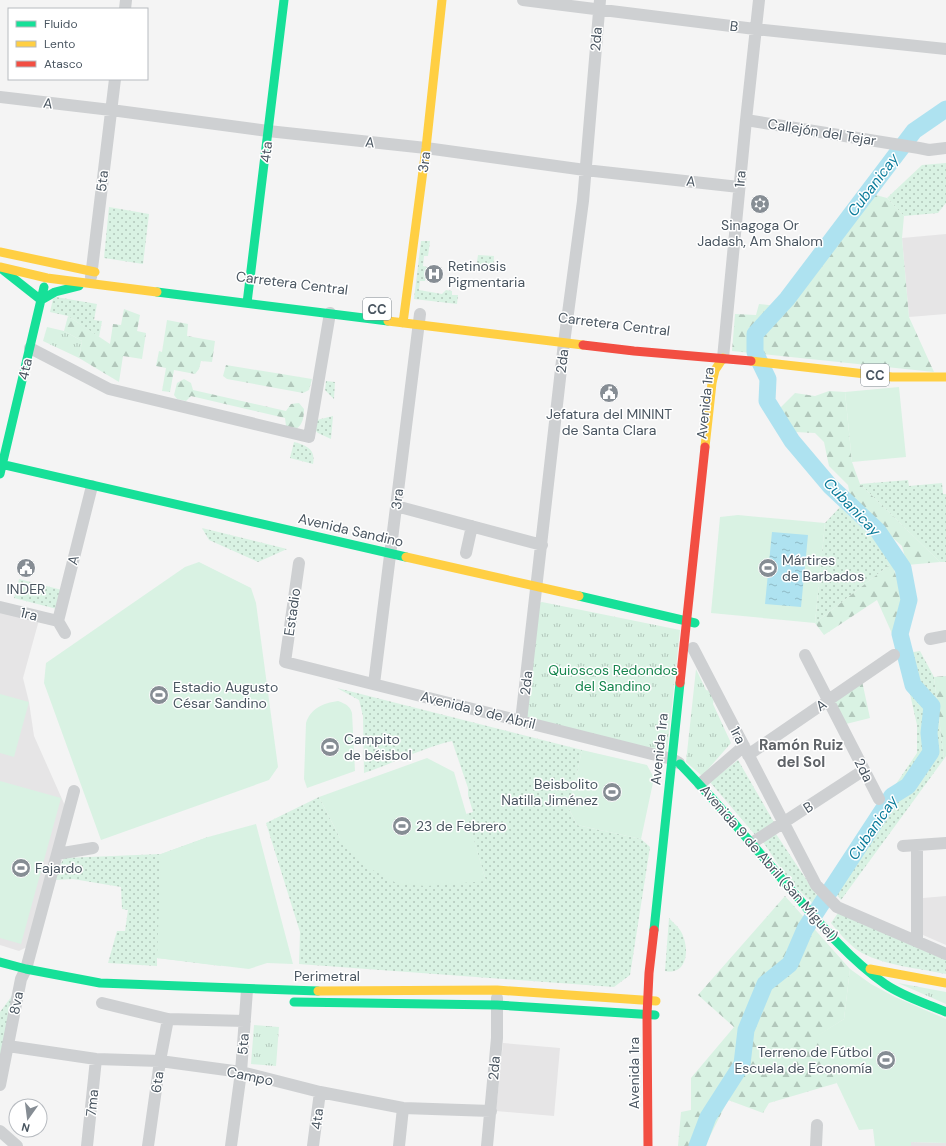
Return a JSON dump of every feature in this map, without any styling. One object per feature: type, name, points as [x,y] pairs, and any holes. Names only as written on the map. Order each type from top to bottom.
[{"type":"main road","name":"4ta","points":[[247,304],[284,0]]},
{"type":"main road","name":"3ra","points":[[403,323],[400,312],[426,148],[442,0]]},
{"type":"main road","name":"Carretera Central","points":[[0,252],[50,264],[91,278],[247,304],[403,323],[422,318]]},
{"type":"main road","name":"4ta","points":[[1,468],[50,264]]},
{"type":"main road","name":"Carretera Central","points":[[0,267],[47,278],[91,278],[107,274]]},
{"type":"main road","points":[[0,267],[41,300],[55,292],[76,286],[91,278]]},
{"type":"main road","name":"Carretera Central","points":[[400,312],[422,318],[566,335],[634,351],[727,362],[741,360],[892,377],[946,377]]},
{"type":"main road","points":[[635,341],[634,351],[693,361],[703,368],[712,383]]},
{"type":"main road","name":"Carretera Central","points":[[650,343],[704,350],[727,362]]},
{"type":"main road","name":"Avenida 1ra","points":[[651,1001],[691,622],[712,383],[715,370],[727,362]]},
{"type":"main road","name":"Avenida 1ra","points":[[655,1146],[649,973],[676,762],[693,648],[691,622],[727,362]]},
{"type":"main road","name":"Avenida Sandino","points":[[1,468],[92,486],[691,622]]},
{"type":"main road","name":"Avenida 9 de Abril (San Miguel)","points":[[676,762],[700,784],[752,843],[797,898],[864,968],[898,992],[946,1012]]},
{"type":"main road","name":"Perimetral","points":[[0,962],[23,976],[246,998],[497,990],[651,1001]]},
{"type":"main road","points":[[864,968],[946,983]]},
{"type":"main road","points":[[625,999],[636,995],[643,987],[649,973]]},
{"type":"main road","points":[[91,991],[115,993]]},
{"type":"main road","name":"Perimetral","points":[[285,1002],[497,1005],[651,1015]]},
{"type":"main road","points":[[632,1014],[642,1025],[648,1045]]},
{"type":"main road","name":"Avenida 1ra","points":[[648,1146],[648,1045],[651,1015]]},
{"type":"street","name":"B","points":[[523,0],[599,5],[755,29],[946,49]]},
{"type":"street","name":"1ra","points":[[727,362],[740,187],[759,0]]},
{"type":"street","name":"2da","points":[[521,721],[585,170],[599,5]]},
{"type":"street","name":"5ta","points":[[91,278],[115,80]]},
{"type":"street","name":"A","points":[[0,97],[268,131],[426,148],[585,170],[740,187]]},
{"type":"street","name":"Callejón del Tejar","points":[[746,120],[929,150],[946,148]]},
{"type":"street","points":[[30,348],[109,389],[309,437],[330,313]]},
{"type":"street","name":"3ra","points":[[374,684],[396,506],[422,318]]},
{"type":"street","name":"A","points":[[58,621],[92,486]]},
{"type":"street","points":[[396,506],[542,544]]},
{"type":"street","points":[[466,553],[472,526]]},
{"type":"street","name":"Estadio","points":[[285,662],[299,563]]},
{"type":"street","name":"1ra","points":[[0,607],[58,621]]},
{"type":"street","points":[[58,621],[64,633]]},
{"type":"street","points":[[930,639],[946,636]]},
{"type":"street","name":"1ra","points":[[693,648],[816,886],[837,907],[917,941]]},
{"type":"street","name":"2da","points":[[805,655],[879,799]]},
{"type":"street","name":"A","points":[[700,784],[746,750],[828,700],[894,655]]},
{"type":"street","name":"Avenida 9 de Abril","points":[[285,662],[521,721],[676,762]]},
{"type":"street","name":"B","points":[[752,843],[864,770]]},
{"type":"street","name":"8va","points":[[0,1084],[23,976],[74,791]]},
{"type":"street","points":[[903,846],[946,843]]},
{"type":"street","points":[[917,845],[917,941],[946,954]]},
{"type":"street","points":[[57,854],[93,848]]},
{"type":"street","name":"2da","points":[[487,1146],[497,1038],[497,990]]},
{"type":"street","name":"5ta","points":[[231,1146],[241,1072],[246,998]]},
{"type":"street","points":[[102,1003],[168,1019],[245,1021]]},
{"type":"street","name":"6ta","points":[[148,1146],[160,1061],[168,1019]]},
{"type":"street","name":"Campo","points":[[8,1046],[96,1060],[160,1061],[241,1072],[320,1092],[403,1108],[491,1111]]},
{"type":"street","name":"7ma","points":[[87,1146],[96,1060]]},
{"type":"street","name":"4ta","points":[[313,1146],[320,1092]]},
{"type":"street","points":[[399,1146],[403,1108]]},
{"type":"street","points":[[816,1146],[817,1124]]},
{"type":"street","points":[[0,1131],[17,1146]]},
{"type":"shaded area","points":[[946,234],[946,314],[909,317],[902,238]]},
{"type":"shaded area","points":[[0,611],[39,620],[23,678],[29,702],[34,736],[66,808],[29,946],[19,951],[0,945]]},
{"type":"shaded area","points":[[946,896],[946,945],[923,935],[923,898]]},
{"type":"shaded area","points":[[503,1043],[560,1048],[554,1116],[496,1111]]},
{"type":"shaded area","points":[[910,1142],[946,1143],[946,1146],[911,1146]]},
{"type":"green space","points":[[946,163],[946,203],[938,213],[904,216],[887,198],[922,165]]},
{"type":"green space","points":[[872,194],[887,198],[904,216],[902,238],[909,317],[934,372],[732,351],[735,314],[756,315],[759,304],[785,307]]},
{"type":"green space","points":[[109,207],[149,214],[143,264],[104,258]]},
{"type":"green space","points":[[421,241],[430,241],[428,256],[424,256],[423,266],[427,267],[425,281],[420,281],[419,290],[442,294],[446,290],[452,291],[452,295],[458,295],[457,304],[414,299]]},
{"type":"green space","points":[[478,255],[494,256],[493,271],[476,268]]},
{"type":"green space","points":[[56,297],[97,304],[94,320],[102,321],[99,337],[68,316],[50,312],[53,299]]},
{"type":"green space","points":[[124,309],[140,315],[137,331],[146,333],[142,359],[123,356],[119,382],[79,358],[82,341],[64,331],[68,316],[110,344],[113,324],[121,325]]},
{"type":"green space","points":[[167,320],[188,324],[187,336],[215,341],[212,362],[201,361],[199,369],[195,374],[174,370],[170,392],[162,391],[166,368],[156,366],[159,351],[162,352]]},
{"type":"green space","points":[[47,327],[64,331],[82,341],[79,358],[43,341]]},
{"type":"green space","points":[[226,365],[312,379],[309,390],[303,393],[227,379],[223,376]]},
{"type":"green space","points":[[184,379],[191,383],[193,390],[286,411],[291,404],[299,403],[304,409],[303,420],[296,429],[286,426],[285,418],[191,396],[186,401],[177,399],[174,395],[177,383]]},
{"type":"green space","points":[[326,381],[335,382],[334,399],[325,390]]},
{"type":"green space","points":[[899,387],[906,457],[852,462],[845,392]]},
{"type":"green space","points":[[829,391],[845,392],[852,462],[860,484],[940,562],[907,565],[902,546],[885,531],[864,507],[850,495],[848,485],[829,466],[824,442],[815,433],[795,432],[784,420],[780,408],[795,393],[815,396]]},
{"type":"green space","points":[[333,416],[331,439],[318,433],[314,429],[317,420]]},
{"type":"green space","points":[[294,442],[309,448],[314,459],[313,464],[290,458]]},
{"type":"green space","points":[[908,480],[909,486],[942,483],[943,494],[946,494],[946,562],[940,562],[860,484]]},
{"type":"green space","points":[[840,507],[873,538],[892,563],[815,623],[825,523]]},
{"type":"green space","name":"Mártires de Barbados","points":[[738,515],[825,523],[815,623],[711,613],[720,517]]},
{"type":"green space","points":[[202,528],[287,549],[258,562],[209,540]]},
{"type":"green space","name":"Estadio Augusto César Sandino","points":[[199,562],[251,588],[256,603],[278,767],[269,780],[101,840],[44,683],[46,663],[185,567]]},
{"type":"green space","points":[[892,563],[904,602],[894,638],[877,600],[824,635],[815,623]]},
{"type":"green space","points":[[19,579],[62,590],[57,609],[14,598]]},
{"type":"green space","name":"Quioscos Redondos del Sandino","points":[[542,602],[680,630],[667,752],[526,718],[539,603]]},
{"type":"green space","points":[[920,651],[934,677],[944,759],[841,900],[828,884],[917,753],[917,725],[901,654]]},
{"type":"green space","points":[[696,669],[706,690],[715,692],[713,704],[731,743],[702,776],[686,762]]},
{"type":"green space","points":[[946,676],[946,756],[944,759],[934,677]]},
{"type":"green space","points":[[862,681],[870,718],[846,724],[831,701]]},
{"type":"green space","points":[[337,688],[582,750],[569,809],[577,825],[641,839],[650,847],[630,975],[614,987],[299,964],[300,932],[266,823],[319,797],[340,838],[486,881],[466,814],[473,812],[468,795],[468,788],[452,741],[364,773],[363,716],[359,700]]},
{"type":"green space","points":[[0,694],[29,702],[14,757],[0,753]]},
{"type":"green space","name":"Campito de béisbol","points":[[338,701],[347,706],[352,713],[355,771],[307,788],[304,779],[306,723],[314,710],[318,707],[327,703]]},
{"type":"green space","name":"Beisbolito Natilla Jiménez","points":[[582,750],[647,765],[654,778],[641,839],[577,825],[569,809]]},
{"type":"green space","name":"23 de Febrero","points":[[427,758],[454,772],[486,881],[427,886],[398,884],[360,863],[340,838],[319,797]]},
{"type":"green space","points":[[738,760],[775,824],[756,836],[710,782]]},
{"type":"green space","name":"Fajardo","points":[[0,781],[61,798],[21,944],[0,938]]},
{"type":"green space","points":[[256,824],[293,964],[267,963],[249,969],[157,958],[161,854],[208,837]]},
{"type":"green space","points":[[776,834],[818,897],[812,903],[789,880],[763,842]]},
{"type":"green space","points":[[208,837],[200,846],[221,966],[157,958],[157,966],[108,963],[117,931],[125,931],[128,910],[122,909],[121,887],[73,879],[56,880],[58,869],[64,858],[161,854]]},
{"type":"green space","points":[[785,896],[850,969],[844,1019],[816,1037],[837,1083],[769,1103],[763,1113],[728,1100],[705,1146],[678,1146],[681,1112],[691,1110],[691,1078],[734,1027],[698,995]]},
{"type":"green space","points":[[838,913],[946,960],[946,974],[892,964],[862,953],[849,943],[831,923]]},
{"type":"green space","points":[[669,918],[680,930],[685,943],[686,951],[683,964],[679,969],[665,971]]},
{"type":"green space","name":"Terreno de Fútbol Escuela de Economía","points":[[850,969],[871,984],[895,997],[946,1019],[946,1143],[911,1142],[911,1146],[875,1146],[873,1129],[859,1130],[815,1037],[844,1019]]},
{"type":"green space","points":[[898,983],[946,992],[946,1004]]},
{"type":"green space","points":[[14,993],[0,1065],[0,1012]]},
{"type":"green space","points":[[254,1025],[279,1027],[276,1066],[251,1064]]},
{"type":"water","points":[[772,532],[808,535],[801,607],[765,604]]},
{"type":"waterway","name":"Cubanicay","points":[[697,1146],[708,1117],[742,1064],[746,1030],[765,984],[790,964],[805,929],[892,796],[908,786],[931,752],[929,733],[932,706],[913,685],[900,634],[909,600],[903,568],[878,531],[830,486],[792,441],[767,401],[768,379],[755,352],[755,334],[787,299],[914,131],[946,109]]},
{"type":"traffic: fast","points":[[247,303],[284,0]]},
{"type":"traffic: fast","points":[[3,270],[41,300],[55,292],[79,286]]},
{"type":"traffic: fast","points":[[0,474],[44,287]]},
{"type":"traffic: fast","points":[[157,292],[388,321]]},
{"type":"traffic: fast","points":[[0,464],[406,557]]},
{"type":"traffic: fast","points":[[579,596],[695,623]]},
{"type":"traffic: fast","points":[[654,930],[680,683]]},
{"type":"traffic: fast","points":[[680,764],[724,811],[814,917],[847,953],[892,989],[946,1012]]},
{"type":"traffic: fast","points":[[0,962],[26,969],[100,983],[318,991]]},
{"type":"traffic: fast","points":[[294,1002],[497,1005],[655,1015]]},
{"type":"traffic: slow","points":[[403,323],[426,148],[442,0]]},
{"type":"traffic: slow","points":[[0,252],[95,272]]},
{"type":"traffic: slow","points":[[0,267],[47,278],[157,292]]},
{"type":"traffic: slow","points":[[388,321],[583,345]]},
{"type":"traffic: slow","points":[[705,447],[712,383],[715,370],[723,358]]},
{"type":"traffic: slow","points":[[751,361],[892,377],[946,377]]},
{"type":"traffic: slow","points":[[406,557],[579,596]]},
{"type":"traffic: slow","points":[[870,969],[946,983]]},
{"type":"traffic: slow","points":[[318,991],[497,990],[656,1001]]},
{"type":"traffic: jam","points":[[583,345],[751,361]]},
{"type":"traffic: jam","points":[[680,683],[705,447]]},
{"type":"traffic: jam","points":[[648,1146],[647,1015],[649,973],[654,930]]},
{"type":"place","name":"Sinagoga Or Jadash, Am Shalom","points":[[760,204]]},
{"type":"place","name":"Retinosis Pigmentaria","points":[[434,274]]},
{"type":"place","name":"Jefatura del MININT de Santa Clara","points":[[609,393]]},
{"type":"place","name":"INDER","points":[[26,568]]},
{"type":"place","name":"Mártires de Barbados","points":[[768,568]]},
{"type":"place","name":"Estadio Augusto César Sandino","points":[[159,695]]},
{"type":"place","name":"Campito de béisbol","points":[[330,747]]},
{"type":"place","name":"Beisbolito Natilla Jiménez","points":[[612,792]]},
{"type":"place","name":"23 de Febrero","points":[[402,826]]},
{"type":"place","name":"Fajardo","points":[[21,868]]},
{"type":"place","name":"Terreno de Fútbol Escuela de Economía","points":[[886,1060]]},
{"type":"district","name":"Ramón Ruiz del Sol","points":[[801,754]]}]
